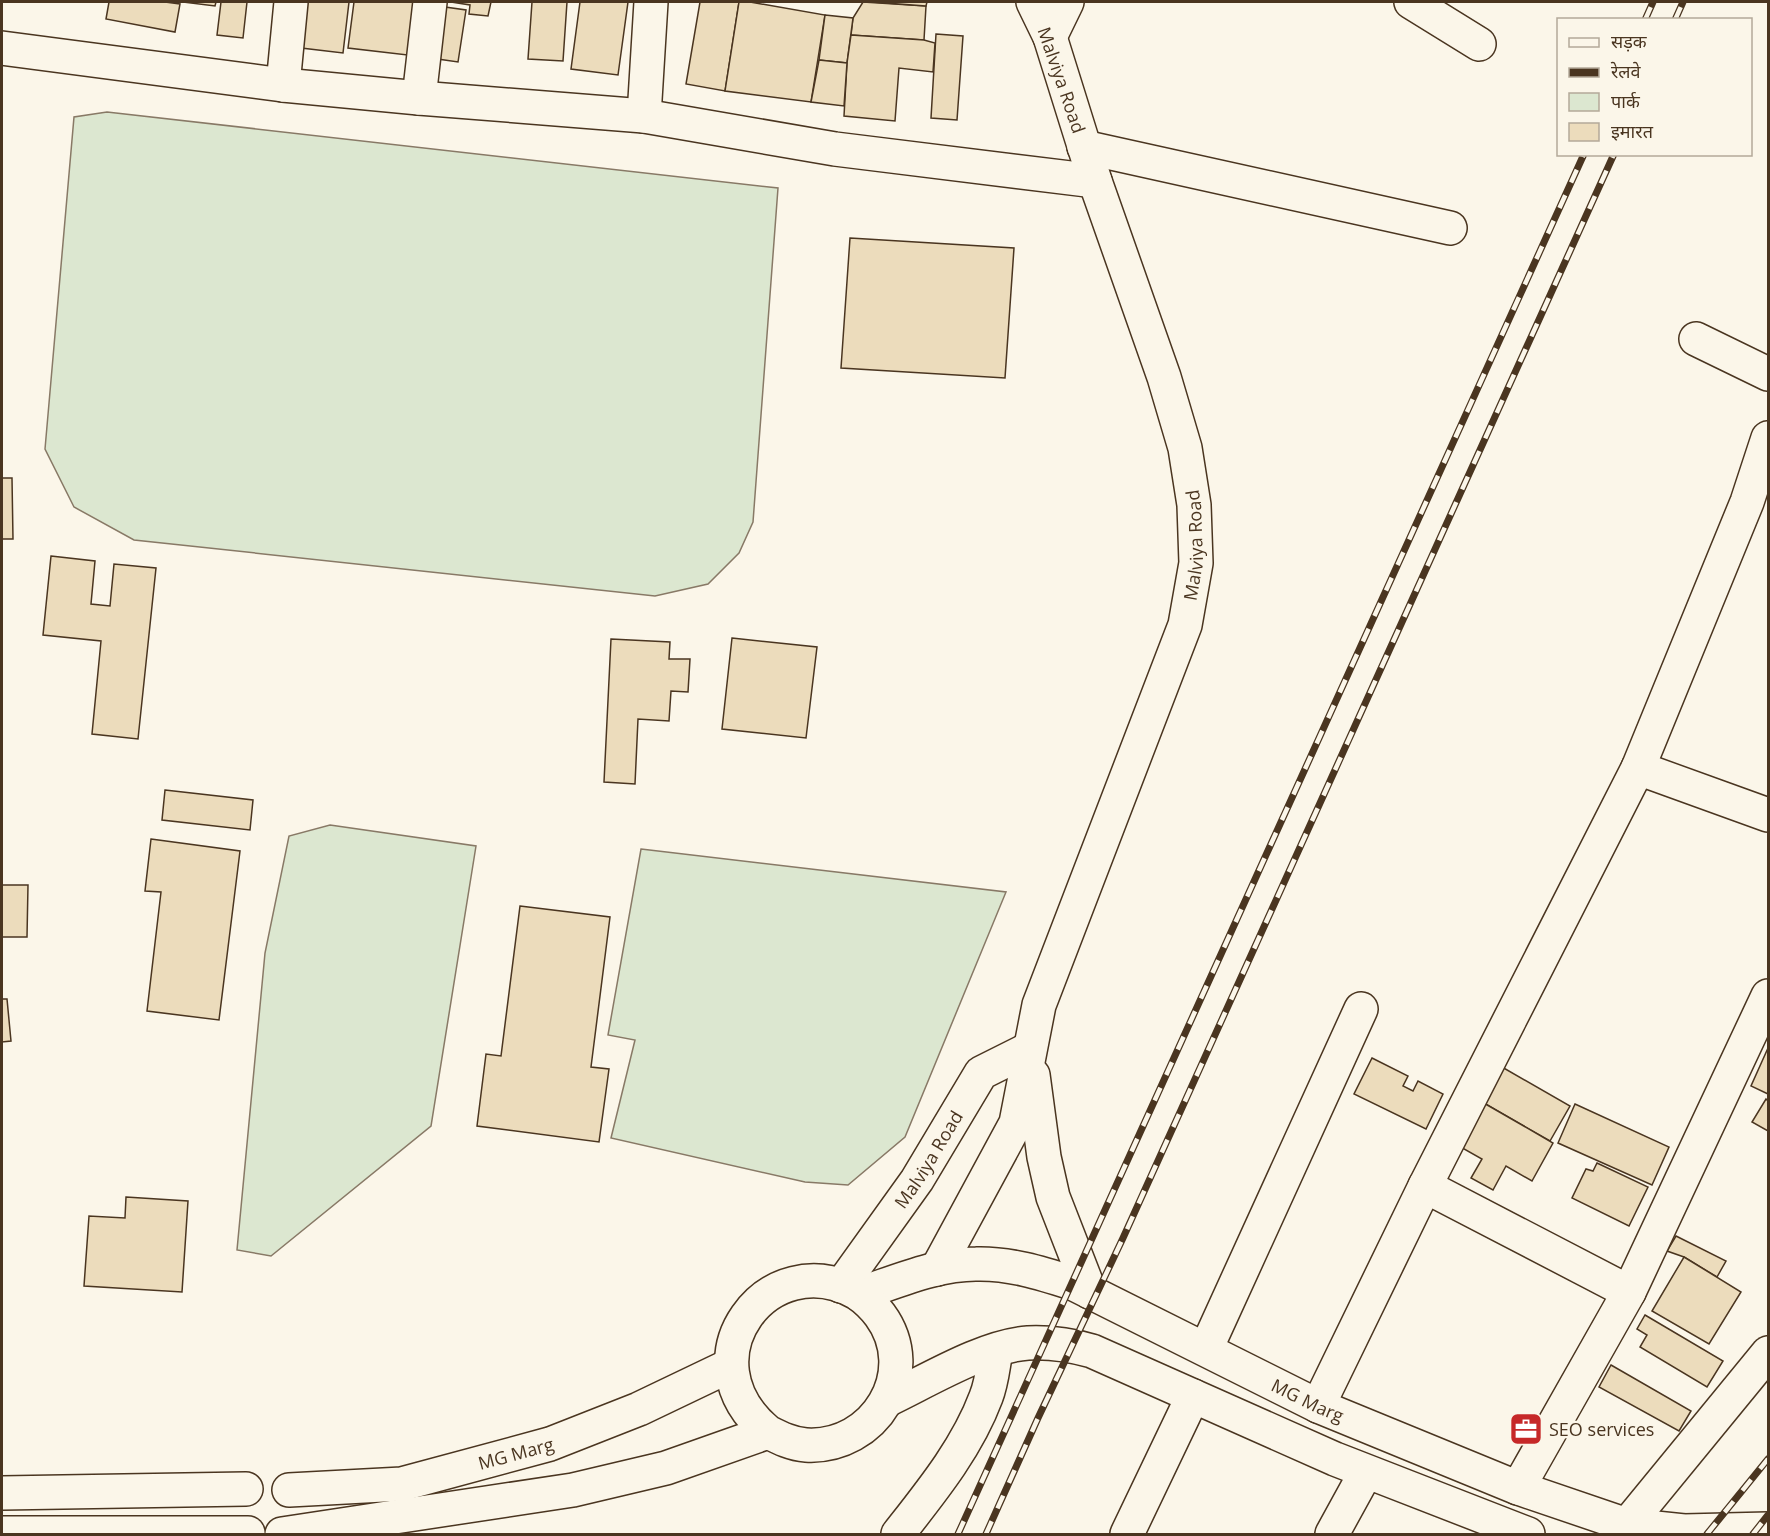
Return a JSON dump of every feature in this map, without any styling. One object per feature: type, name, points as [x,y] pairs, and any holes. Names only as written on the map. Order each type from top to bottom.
[{"type":"street","points":[[283,85],[291,2]]},
{"type":"street","points":[[419,98],[430,2]]},
{"type":"street","points":[[644,116],[651,2]]},
{"type":"street","name":"Malviya Road","points":[[937,1269],[1016,1123],[1039,1005],[1185,625],[1196,563],[1194,505],[1185,448],[1164,377],[1095,181],[1050,37],[1033,2]]},
{"type":"street","points":[[1050,37],[1067,2]]},
{"type":"street","points":[[1411,2],[1479,44]]},
{"type":"street","points":[[2,48],[283,85],[644,116],[835,149],[1095,181]]},
{"type":"street","points":[[1084,147],[1450,228]]},
{"type":"street","points":[[1696,339],[1768,374]]},
{"type":"street","points":[[1318,1406],[1425,1186],[1638,768],[1747,502],[1768,438]]},
{"type":"street","points":[[1638,768],[1768,815]]},
{"type":"street","points":[[1518,1488],[1629,1292],[1768,996]]},
{"type":"street","points":[[1206,1349],[1361,1009]]},
{"type":"street","points":[[1029,1049],[1044,1157],[1053,1197],[1090,1292]]},
{"type":"street","name":"Malviya Road","points":[[850,1290],[981,1073],[1029,1049]]},
{"type":"street","points":[[1425,1186],[1629,1292]]},
{"type":"street","name":"MG Marg","points":[[850,1290],[937,1269],[976,1264],[1029,1269],[1072,1283],[1318,1406],[1518,1488],[1627,1525],[1684,1531],[1768,1529]]},
{"type":"street","points":[[821,1281],[850,1290],[873,1307],[885,1323],[893,1341],[896,1361],[894,1381],[887,1400],[876,1416],[861,1430],[844,1439],[825,1444],[805,1445],[786,1441],[768,1432],[752,1419],[741,1403],[734,1385],[731,1365],[732,1346],[739,1327],[750,1310],[765,1297],[782,1287],[801,1282],[821,1281]]},
{"type":"street","points":[[887,1400],[981,1354],[1026,1343],[1066,1344],[1092,1351],[1366,1472],[1528,1534]]},
{"type":"street","points":[[898,1534],[931,1493],[970,1432],[987,1395],[996,1351]]},
{"type":"street","points":[[1627,1525],[1768,1353]]},
{"type":"street","name":"MG Marg","points":[[2,1493],[246,1489],[254,1483],[263,1481],[281,1484],[289,1490],[402,1484],[550,1444],[639,1409],[731,1365]]},
{"type":"street","points":[[1127,1534],[1193,1396]]},
{"type":"street","points":[[282,1534],[573,1490],[666,1468],[768,1432]]},
{"type":"street","points":[[1332,1534],[1366,1472]]},
{"type":"street","points":[[246,1489],[237,1507],[242,1527],[250,1534]]},
{"type":"street","points":[[282,1534],[292,1525],[295,1516],[294,1498],[289,1490]]},
{"type":"street","points":[[2,1533],[250,1534]]},
{"type":"green space","points":[[107,112],[778,188],[753,522],[739,553],[708,584],[655,596],[134,540],[74,507],[45,449],[74,117]]},
{"type":"green space","points":[[330,825],[476,846],[431,1126],[271,1256],[237,1250],[265,953],[289,836]]},
{"type":"green space","points":[[641,849],[1006,892],[905,1137],[848,1185],[805,1182],[611,1138],[635,1040],[608,1035]]},
{"type":"building","points":[[109,2],[180,4],[175,32],[106,19]]},
{"type":"building","points":[[183,2],[216,2],[215,6]]},
{"type":"building","points":[[221,2],[247,2],[243,38],[217,35]]},
{"type":"building","points":[[298,2],[349,2],[343,53],[293,47]]},
{"type":"building","points":[[354,2],[423,2],[416,56],[348,48]]},
{"type":"building","points":[[451,2],[491,2],[488,16],[469,14],[470,5]]},
{"type":"building","points":[[532,2],[567,2],[563,61],[528,59]]},
{"type":"building","points":[[580,2],[628,2],[618,75],[571,69]]},
{"type":"building","points":[[700,2],[739,2],[725,91],[686,84]]},
{"type":"building","points":[[739,2],[825,15],[811,102],[725,91]]},
{"type":"building","points":[[863,2],[926,6],[924,40],[851,35],[853,18]]},
{"type":"building","points":[[872,2],[927,2],[926,6]]},
{"type":"building","points":[[438,6],[466,10],[458,62],[431,58]]},
{"type":"building","points":[[825,15],[853,18],[847,63],[819,60]]},
{"type":"building","points":[[936,34],[963,36],[957,120],[931,118]]},
{"type":"building","points":[[851,35],[924,40],[935,43],[933,72],[899,68],[895,121],[844,116]]},
{"type":"building","points":[[819,60],[847,63],[844,106],[811,102]]},
{"type":"building","points":[[850,238],[1014,248],[1005,378],[841,368]]},
{"type":"building","points":[[2,478],[12,478],[13,539],[2,539]]},
{"type":"building","points":[[51,556],[95,561],[91,604],[110,606],[114,564],[156,568],[138,739],[92,734],[101,641],[43,635]]},
{"type":"building","points":[[732,638],[817,647],[806,738],[722,729]]},
{"type":"building","points":[[611,639],[670,642],[669,659],[690,659],[688,692],[671,691],[669,721],[638,719],[635,784],[604,782]]},
{"type":"building","points":[[165,790],[253,800],[250,830],[162,820]]},
{"type":"building","points":[[151,839],[240,851],[219,1020],[147,1011],[161,892],[145,891]]},
{"type":"building","points":[[2,885],[28,885],[27,937],[2,937]]},
{"type":"building","points":[[520,906],[610,917],[591,1067],[609,1069],[599,1142],[477,1126],[486,1054],[501,1056]]},
{"type":"building","points":[[2,999],[7,999],[11,1041],[2,1042]]},
{"type":"building","points":[[1768,1048],[1768,1094],[1751,1086]]},
{"type":"building","points":[[1372,1058],[1408,1076],[1403,1086],[1413,1091],[1418,1081],[1443,1094],[1426,1129],[1354,1094]]},
{"type":"building","points":[[1495,1063],[1570,1106],[1550,1141],[1482,1102]]},
{"type":"building","points":[[1766,1099],[1768,1101],[1768,1131],[1752,1122]]},
{"type":"building","points":[[1482,1102],[1553,1143],[1532,1181],[1506,1166],[1493,1190],[1471,1178],[1482,1159],[1457,1145]]},
{"type":"building","points":[[1575,1104],[1669,1147],[1652,1185],[1558,1143]]},
{"type":"building","points":[[1597,1163],[1648,1187],[1629,1226],[1572,1198],[1586,1169],[1593,1171]]},
{"type":"building","points":[[126,1197],[188,1201],[182,1292],[84,1286],[89,1216],[125,1218]]},
{"type":"building","points":[[1676,1236],[1726,1261],[1717,1277],[1684,1257],[1667,1251]]},
{"type":"building","points":[[1684,1257],[1741,1292],[1709,1344],[1652,1311]]},
{"type":"building","points":[[1645,1315],[1723,1361],[1707,1387],[1640,1347],[1647,1335],[1637,1329]]},
{"type":"building","points":[[1611,1365],[1691,1411],[1679,1431],[1599,1387]]},
{"type":"railway","points":[[1646,18],[1653,2]]},
{"type":"railway","points":[[1676,18],[1683,2]]},
{"type":"railway","points":[[958,1534],[1583,156]]},
{"type":"railway","points":[[986,1534],[1123,1238],[1613,156]]},
{"type":"railway","points":[[1707,1534],[1768,1459]]},
{"type":"railway","points":[[1753,1534],[1768,1515]]},
{"type":"place","name":"SEO services","points":[[1526,1429]]}]
